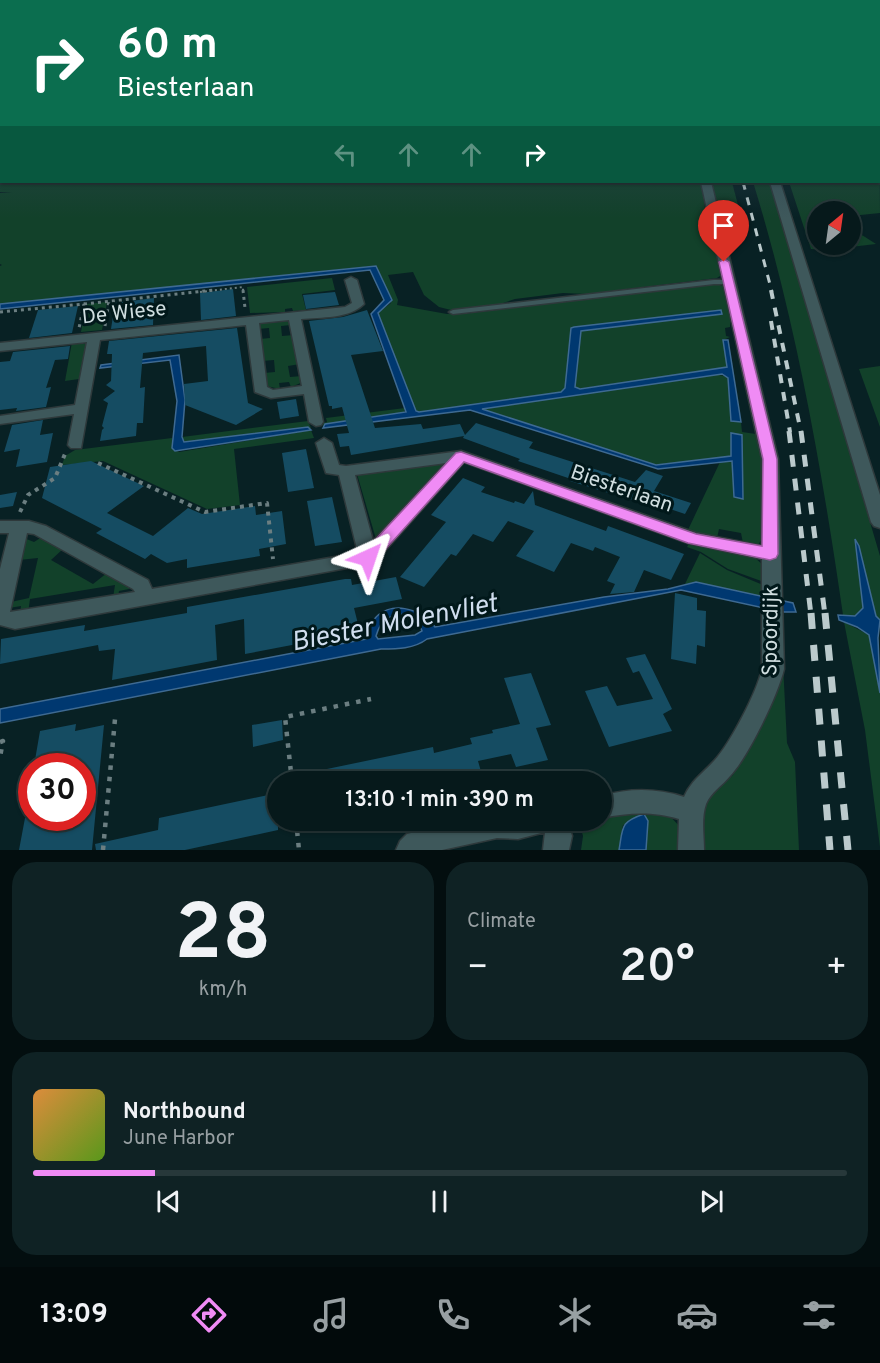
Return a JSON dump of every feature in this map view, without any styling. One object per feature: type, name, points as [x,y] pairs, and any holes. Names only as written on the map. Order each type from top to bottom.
[{"type":"street","name":"Spoordijk","points":[[692,812],[696,796],[705,783],[723,768],[751,722],[770,683],[773,669],[770,459],[705,183]]},
{"type":"street","points":[[775,183],[880,522]]},
{"type":"street","name":"De Wiese","points":[[0,347],[355,307],[358,300],[351,280]]},
{"type":"street","points":[[294,315],[316,422]]},
{"type":"street","points":[[249,320],[260,389],[271,393],[310,389]]},
{"type":"street","points":[[76,445],[99,336]]},
{"type":"street","points":[[0,420],[82,408]]},
{"type":"street","points":[[324,443],[332,469],[346,471],[368,558]]},
{"type":"street","points":[[146,597],[144,590],[135,582],[40,530],[30,527],[11,527],[1,616],[15,621],[368,558],[461,456]]},
{"type":"street","name":"Biesterlaan","points":[[346,471],[461,456],[694,539],[770,554]]},
{"type":"street","points":[[612,805],[644,799],[663,801],[692,812],[691,850]]},
{"type":"street","points":[[409,850],[416,843],[472,831]]},
{"type":"street","points":[[556,850],[559,836],[557,831]]},
{"type":"lane","points":[[453,312],[729,282]]},
{"type":"path","points":[[0,312],[243,287],[249,320]]},
{"type":"path","points":[[99,336],[110,301]]},
{"type":"path","points":[[77,339],[84,303]]},
{"type":"path","points":[[11,527],[28,495],[55,478],[62,457],[76,445]]},
{"type":"path","points":[[98,463],[205,512],[267,503],[274,576]]},
{"type":"path","points":[[291,771],[285,717],[371,699]]},
{"type":"path","points":[[104,850],[115,719]]},
{"type":"path","points":[[0,742],[3,741],[0,757]]},
{"type":"path","points":[[297,831],[299,850]]},
{"type":"green space","points":[[0,183],[703,183],[705,209],[709,211],[723,274],[717,278],[586,294],[563,293],[515,299],[497,305],[451,310],[439,307],[424,295],[413,272],[388,275],[398,300],[397,305],[447,314],[716,284],[726,287],[733,320],[730,322],[730,327],[725,328],[726,336],[730,337],[723,340],[728,367],[577,389],[574,387],[581,331],[722,314],[574,327],[571,328],[565,388],[561,392],[419,412],[416,411],[378,313],[391,303],[374,266],[0,304],[0,266],[2,265],[0,264],[0,193],[12,192],[0,192]]},
{"type":"green space","points":[[708,183],[732,183],[739,209],[714,207]]},
{"type":"green space","points":[[753,183],[770,183],[880,556],[880,620],[876,616],[856,541],[863,608],[855,616],[843,615],[806,396]]},
{"type":"green space","points":[[789,183],[880,183],[880,213],[861,215],[861,201],[807,201],[807,237]]},
{"type":"green space","points":[[861,234],[876,244],[861,246]]},
{"type":"green space","points":[[332,278],[335,290],[302,294],[306,310],[293,311],[292,308],[285,309],[285,312],[250,313],[247,287]]},
{"type":"green space","points":[[107,302],[102,330],[81,332],[86,304]]},
{"type":"green space","points":[[279,318],[290,320],[291,325],[281,326],[282,336],[294,335],[300,364],[288,366],[290,377],[302,376],[303,382],[291,387],[289,382],[279,383],[280,389],[266,386],[264,373],[275,372],[274,360],[262,361],[260,339],[270,338],[269,328],[258,329],[258,322],[270,319],[271,323],[279,322]]},
{"type":"green space","points":[[72,342],[86,344],[79,379],[65,381]]},
{"type":"green space","points":[[880,366],[880,427],[859,369]]},
{"type":"green space","points":[[715,374],[728,377],[731,421],[741,422],[742,432],[756,434],[761,443],[763,537],[758,545],[743,543],[741,533],[719,529],[717,538],[687,532],[720,462],[734,462],[734,497],[743,498],[742,435],[731,433],[732,456],[656,465],[481,409]]},
{"type":"green space","points":[[405,408],[404,414],[323,426],[322,423],[327,422],[326,418]]},
{"type":"green space","points":[[308,421],[311,428],[188,442],[182,440],[182,437]]},
{"type":"green space","points":[[311,430],[314,438],[234,449],[240,505],[207,509],[103,461],[62,465],[65,456],[75,450],[172,438],[172,448],[179,452]]},
{"type":"green space","points":[[445,462],[444,467],[376,539],[357,474]]},
{"type":"green space","points":[[42,537],[64,548],[51,560],[93,584],[107,573],[129,589],[119,591],[118,597],[113,598],[115,585],[30,599],[28,613],[20,614],[21,606],[9,608],[11,602],[29,598],[38,558],[19,560],[24,538],[34,542]]},
{"type":"green space","points":[[690,542],[754,557],[764,566],[764,582],[728,569],[701,552],[687,547]]},
{"type":"green space","points":[[700,553],[727,570],[763,585],[763,597],[696,582],[685,584]]},
{"type":"green space","points":[[844,622],[869,635],[880,693],[880,847],[865,730]]},
{"type":"green space","points":[[782,644],[787,743],[795,762],[799,850],[702,850],[706,801],[715,789],[733,775],[741,756],[761,727],[779,687]]},
{"type":"green space","points":[[622,811],[666,812],[682,829],[682,850],[646,850],[648,821],[623,825],[619,850],[581,850],[582,831],[612,831],[612,813]]},
{"type":"water","points":[[376,266],[392,300],[378,313],[416,411],[419,412],[561,392],[565,388],[571,328],[721,310],[722,314],[581,331],[575,387],[580,389],[727,367],[723,340],[728,340],[741,422],[731,421],[728,378],[722,374],[482,409],[656,465],[731,456],[731,433],[742,435],[743,499],[734,497],[732,461],[658,469],[470,410],[323,428],[325,424],[406,412],[371,314],[384,300],[370,270],[0,309],[0,304]]},
{"type":"water","points":[[179,355],[185,400],[182,437],[184,442],[308,427],[311,430],[175,451],[172,448],[177,401],[170,360],[100,368],[101,365]]},
{"type":"water","points":[[855,539],[859,546],[876,616],[880,620],[878,638],[880,693],[869,635],[839,620],[838,615],[855,616],[863,608]]},
{"type":"water","points":[[696,582],[793,603],[796,612],[782,612],[681,590],[427,639],[405,648],[381,649],[0,723],[0,709],[366,639],[373,621],[379,614],[396,608],[414,611],[429,620],[435,627],[604,597],[668,589]],"holes":[[[407,614],[418,620],[422,631],[415,635],[378,639],[376,636],[384,621],[396,615]]]},
{"type":"water","points":[[644,814],[648,821],[646,850],[619,850],[624,826]]},
{"type":"building","points":[[233,289],[236,316],[201,320],[200,293]]},
{"type":"building","points":[[335,292],[339,305],[306,309],[303,295]]},
{"type":"building","points":[[154,298],[153,325],[111,329],[115,303]]},
{"type":"building","points":[[78,306],[72,333],[29,338],[38,310]]},
{"type":"building","points":[[367,310],[383,351],[351,355],[375,428],[421,424],[423,429],[460,424],[465,435],[476,423],[533,442],[529,448],[635,482],[646,470],[663,476],[654,491],[691,503],[685,514],[649,502],[651,496],[648,502],[639,499],[638,502],[570,481],[571,479],[518,461],[520,459],[463,438],[464,436],[351,455],[349,446],[340,447],[337,434],[349,433],[342,407],[332,409],[332,406],[329,406],[309,321],[343,317]]},
{"type":"building","points":[[237,328],[248,403],[263,409],[236,425],[185,405],[184,384],[208,381],[206,346],[143,353],[140,388],[145,387],[143,423],[137,423],[136,436],[100,441],[108,403],[103,400],[115,391],[106,385],[111,381],[112,354],[107,354],[109,341]]},
{"type":"building","points":[[70,346],[68,359],[55,360],[46,388],[51,387],[46,407],[16,411],[17,408],[0,410],[0,362],[10,361],[13,352]]},
{"type":"building","points":[[296,399],[299,416],[280,419],[277,402]]},
{"type":"building","points":[[43,420],[40,435],[53,433],[47,462],[16,467],[20,449],[4,452],[12,425]]},
{"type":"building","points":[[306,449],[314,488],[288,492],[282,453]]},
{"type":"building","points":[[91,461],[144,486],[107,513],[153,536],[188,508],[202,514],[255,506],[256,515],[282,511],[286,544],[259,549],[260,556],[187,568],[187,559],[167,563],[151,554],[145,559],[96,533],[102,529],[42,498],[50,467]]},
{"type":"building","points":[[463,478],[485,487],[481,492],[514,503],[515,501],[524,504],[533,491],[535,505],[606,531],[608,526],[684,554],[671,580],[644,570],[634,592],[610,594],[615,584],[607,581],[620,557],[595,547],[593,551],[571,543],[554,572],[516,556],[534,531],[508,521],[493,542],[473,534],[456,556],[451,554],[424,587],[400,577],[446,522],[431,515]]},
{"type":"building","points":[[17,492],[13,506],[0,508],[0,495]]},
{"type":"building","points":[[332,497],[342,542],[315,546],[307,501]]},
{"type":"building","points":[[396,577],[402,599],[354,608],[360,632],[245,654],[244,619],[215,625],[217,660],[112,680],[115,649],[99,651],[98,645],[0,664],[1,639],[85,625],[84,631],[187,613],[187,607],[345,579],[351,579],[352,585]]},
{"type":"building","points":[[675,593],[697,598],[697,610],[706,611],[705,647],[697,645],[696,664],[671,659]]},
{"type":"building","points":[[645,654],[672,709],[663,714],[672,731],[609,747],[585,691],[607,686],[617,706],[653,699],[639,671],[633,673],[626,658]]},
{"type":"building","points":[[531,673],[551,725],[536,728],[548,760],[516,767],[511,754],[478,761],[481,771],[317,771],[433,747],[434,753],[472,744],[470,738],[520,724],[504,678]]},
{"type":"building","points":[[282,720],[283,740],[253,747],[252,725]]},
{"type":"building","points":[[76,724],[75,731],[104,725],[96,808],[96,753],[36,753],[40,731]]},
{"type":"building","points":[[267,795],[267,831],[273,831],[185,850],[96,850],[95,844],[158,830],[159,818]]},
{"type":"building","points":[[23,831],[94,831],[92,850],[19,850]]},
{"type":"railway","points":[[743,183],[772,292]]},
{"type":"railway","points":[[771,290],[801,432]]},
{"type":"railway","points":[[771,321],[790,432]]},
{"type":"railway","points":[[789,431],[811,615]]},
{"type":"railway","points":[[801,431],[825,615]]},
{"type":"railway","points":[[811,613],[830,850]]},
{"type":"railway","points":[[825,613],[848,850]]},
{"type":"route","points":[[368,558],[461,456],[607,510],[694,539],[770,554],[770,459],[724,262]]},
{"type":"water label","name":"Biester Molenvliet","points":[[394,622]]}]
